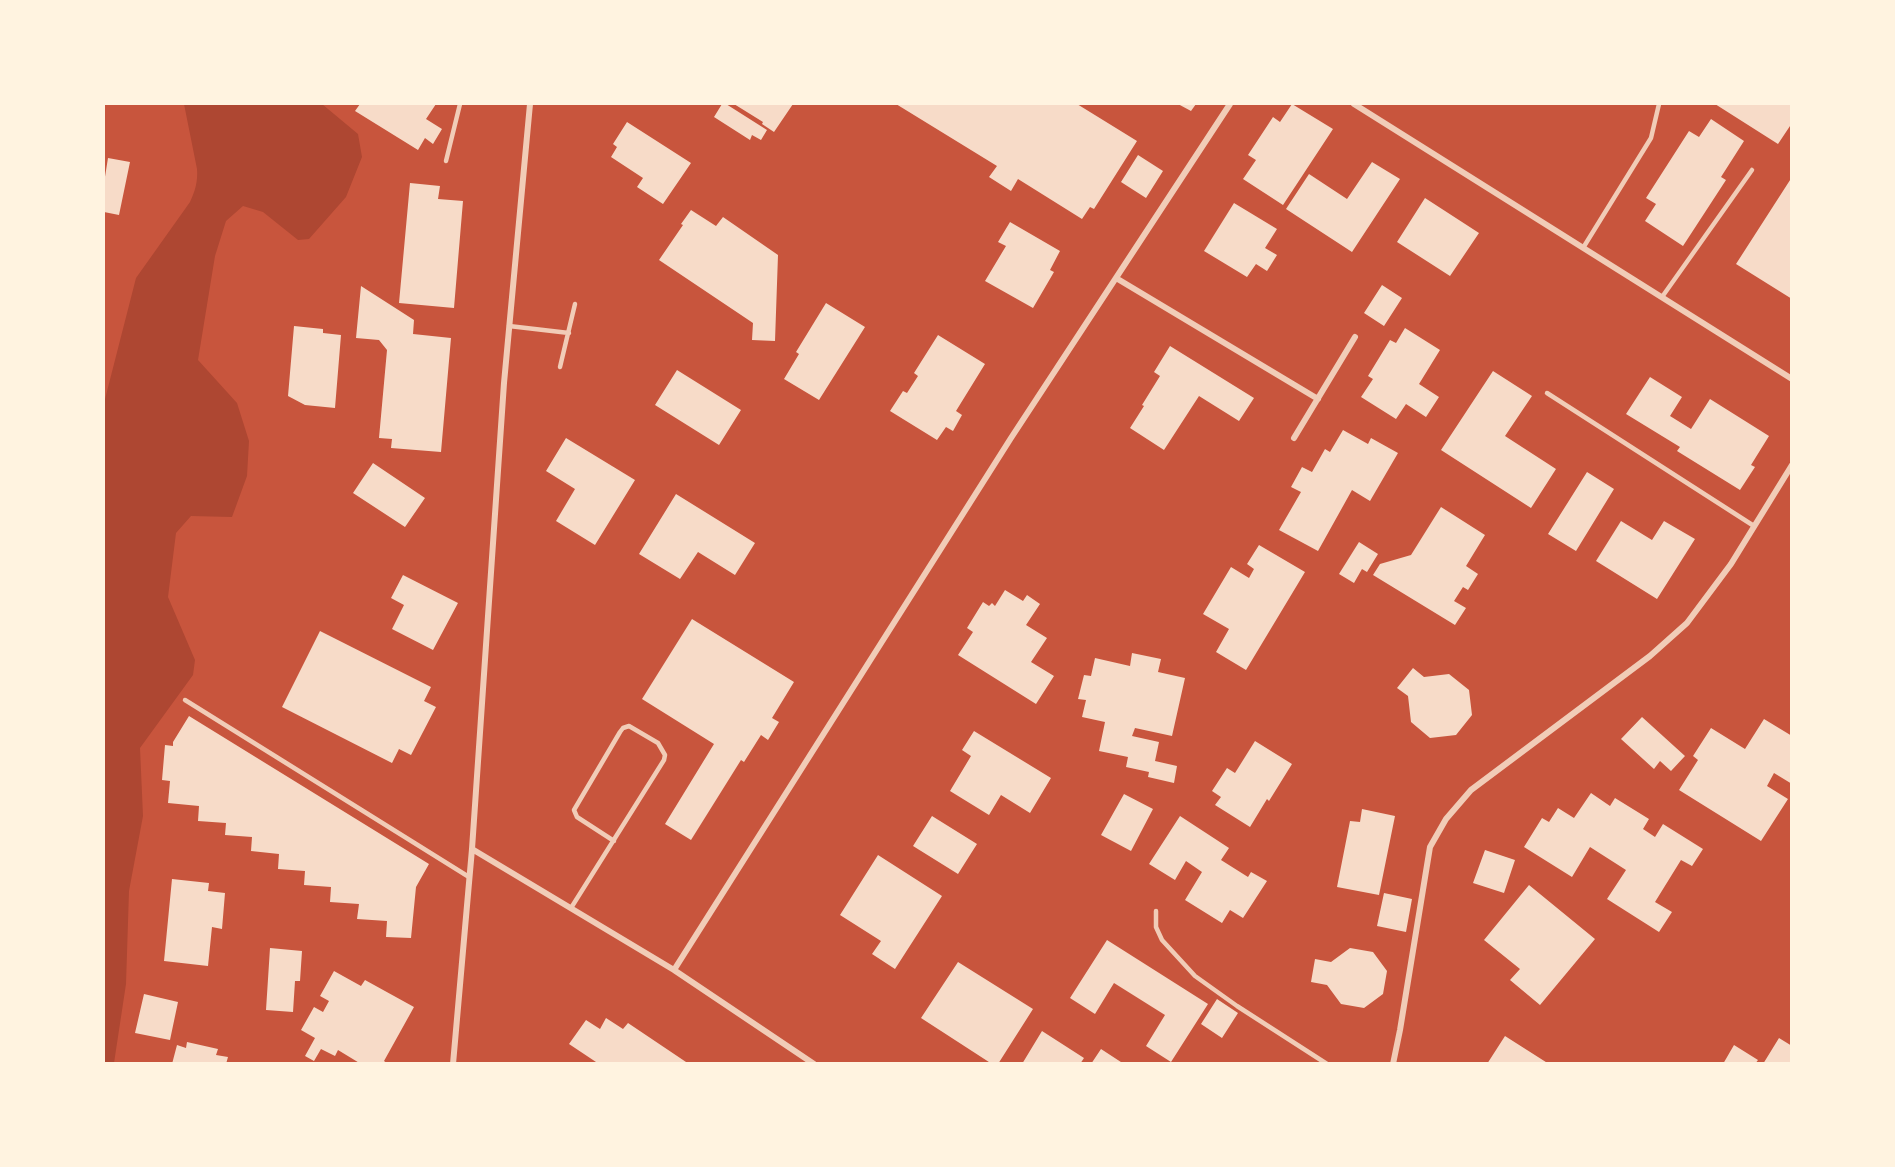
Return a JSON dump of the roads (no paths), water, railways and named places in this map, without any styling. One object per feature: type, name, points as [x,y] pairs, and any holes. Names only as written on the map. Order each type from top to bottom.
[{"type":"street","points":[[453,1064],[472,849],[503,395],[530,104]]},
{"type":"street","points":[[674,970],[1005,448],[1230,104]]},
{"type":"street","points":[[1354,104],[1791,379]]},
{"type":"street","points":[[1116,278],[1318,399]]},
{"type":"street","points":[[1294,438],[1355,337]]},
{"type":"street","points":[[1393,1064],[1430,847],[1446,819],[1471,790],[1650,656],[1687,623],[1731,564],[1791,465]]},
{"type":"street","points":[[472,849],[674,970],[814,1064]]},
{"type":"lane","points":[[446,161],[460,104]]},
{"type":"lane","points":[[1583,248],[1651,138],[1659,104]]},
{"type":"lane","points":[[1662,297],[1752,170]]},
{"type":"lane","points":[[560,367],[575,304]]},
{"type":"lane","points":[[509,326],[568,333]]},
{"type":"lane","points":[[1547,393],[1754,526]]},
{"type":"lane","points":[[185,700],[469,877]]},
{"type":"lane","points":[[571,908],[614,841],[664,760],[665,754],[658,742],[630,726],[623,728],[620,732],[574,810],[577,817],[614,841]]},
{"type":"lane","points":[[1156,911],[1156,927],[1162,940],[1195,976],[1327,1064]]}]
